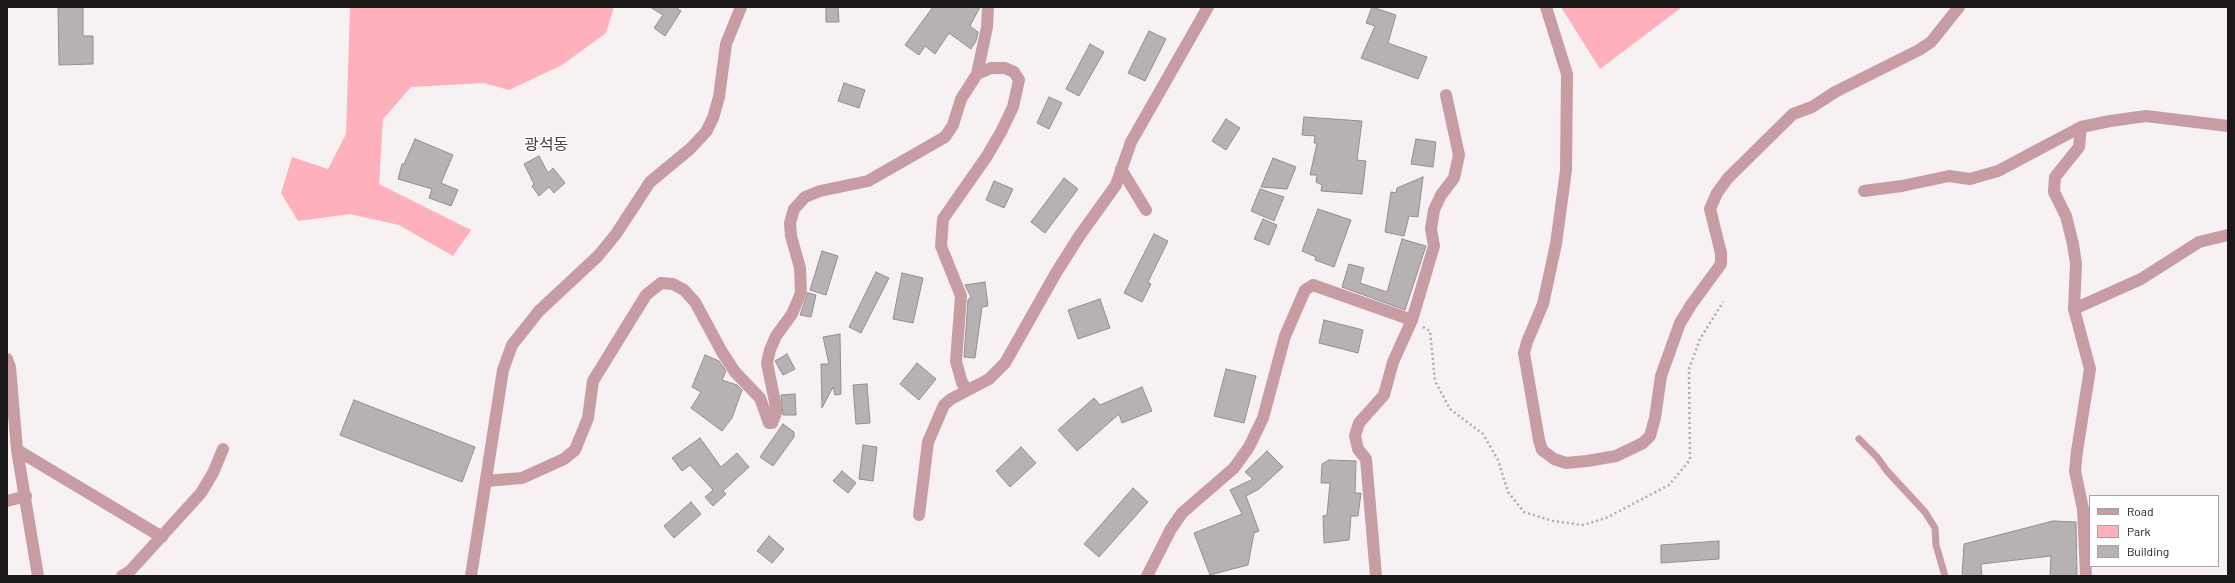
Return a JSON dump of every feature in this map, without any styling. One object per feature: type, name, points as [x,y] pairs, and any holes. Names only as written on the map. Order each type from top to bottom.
[{"type":"street","points":[[471,576],[503,370],[512,345],[539,311],[598,256],[616,234],[650,182],[690,149],[706,132],[719,97],[726,44],[741,7]]},
{"type":"street","points":[[486,482],[522,478],[564,459],[575,450],[583,435],[588,418],[593,381],[646,294],[661,283],[673,284],[684,290],[695,302],[725,357],[735,372],[760,398],[769,423],[772,423],[776,413],[776,407],[767,363],[770,350],[776,336],[792,314],[800,293],[800,268],[791,236],[790,223],[794,209],[805,197],[820,191],[868,180],[945,137],[953,125],[964,92],[976,74],[988,18],[988,7]]},
{"type":"street","points":[[919,516],[928,442],[944,405],[951,399],[989,379],[1005,363],[1068,254],[1116,185],[1131,142],[1208,7]]},
{"type":"street","points":[[1546,7],[1567,74],[1566,170],[1556,244],[1543,304],[1524,353],[1538,440],[1542,450],[1554,459],[1566,463],[1616,456],[1643,444],[1650,436],[1654,423],[1661,376],[1680,323],[1691,305],[1721,264],[1721,253],[1710,210],[1716,193],[1728,178],[1793,114],[1812,106],[1835,92],[1919,50],[1931,42],[1959,7]]},
{"type":"street","points":[[968,390],[962,383],[956,361],[961,296],[941,246],[944,219],[987,156],[1001,132],[1013,107],[1019,80],[1014,72],[1004,68],[991,68],[976,74]]},
{"type":"street","points":[[1376,576],[1366,459],[1358,449],[1355,436],[1360,423],[1384,396],[1393,362],[1412,320],[1434,246],[1431,229],[1434,210],[1441,195],[1454,178],[1459,155],[1446,95]]},
{"type":"street","points":[[1864,191],[1902,186],[1949,176],[1970,179],[1998,171],[2081,127],[2146,116],[2228,126]]},
{"type":"street","points":[[2081,127],[2079,147],[2055,177],[2054,192],[2066,216],[2073,244],[2076,264],[2074,310],[2090,369],[2075,471],[2083,509],[2086,576]]},
{"type":"street","points":[[1121,169],[1146,210]]},
{"type":"street","points":[[2074,310],[2141,279],[2199,242],[2228,234]]},
{"type":"street","points":[[1147,576],[1171,529],[1182,514],[1234,468],[1249,447],[1263,418],[1285,336],[1305,290],[1313,285],[1412,320]]},
{"type":"street","points":[[7,359],[10,367],[17,450],[26,496],[38,576]]},
{"type":"street","points":[[122,576],[130,571],[201,493],[213,473],[223,448]]},
{"type":"street","points":[[17,450],[162,537]]},
{"type":"street","points":[[7,501],[26,496]]},
{"type":"lane","points":[[1859,439],[1877,457],[1887,471],[1925,512],[1935,528],[1936,545],[1945,576]]},
{"type":"path","points":[[1412,320],[1430,331],[1435,381],[1450,409],[1483,434],[1498,460],[1508,492],[1524,512],[1554,521],[1583,525],[1606,518],[1669,485],[1690,460],[1689,369],[1700,339],[1723,302]]},
{"type":"green space","points":[[350,7],[614,7],[606,33],[562,65],[509,90],[484,83],[411,87],[383,119],[379,184],[471,230],[453,256],[399,225],[350,214],[298,221],[281,193],[292,157],[328,169],[346,134]]},
{"type":"green space","points":[[1561,7],[1682,7],[1600,69]]},
{"type":"building","points":[[58,7],[83,7],[83,36],[93,36],[93,64],[59,65]]},
{"type":"building","points":[[650,7],[675,7],[681,11],[665,36],[654,28],[663,15]]},
{"type":"building","points":[[826,7],[838,7],[839,22],[826,22]]},
{"type":"building","points":[[933,7],[980,7],[970,26],[978,32],[976,41],[971,49],[949,33],[935,54],[925,46],[919,55],[905,45]]},
{"type":"building","points":[[1372,7],[1396,15],[1388,43],[1427,57],[1418,79],[1361,58],[1375,26],[1366,23]]},
{"type":"building","points":[[1149,31],[1166,39],[1145,81],[1128,73]]},
{"type":"building","points":[[1090,44],[1104,52],[1079,96],[1066,89]]},
{"type":"building","points":[[844,83],[865,90],[859,108],[838,101]]},
{"type":"building","points":[[1049,97],[1062,103],[1049,129],[1037,123]]},
{"type":"building","points":[[1304,117],[1362,121],[1357,160],[1366,161],[1362,194],[1321,191],[1322,185],[1316,182],[1317,175],[1310,175],[1317,143],[1314,143],[1315,136],[1302,135]]},
{"type":"building","points":[[1226,119],[1240,128],[1226,150],[1212,141]]},
{"type":"building","points":[[415,139],[453,155],[441,183],[458,190],[451,206],[429,198],[432,189],[398,179],[402,164],[404,164]]},
{"type":"building","points":[[1416,139],[1436,142],[1433,167],[1411,164]]},
{"type":"building","points":[[539,156],[548,173],[553,168],[565,183],[554,193],[549,187],[539,196],[532,186],[534,184],[524,164]]},
{"type":"building","points":[[1273,158],[1296,167],[1287,189],[1261,187]]},
{"type":"building","points":[[1423,177],[1418,217],[1409,216],[1404,236],[1385,232],[1391,192],[1396,193],[1397,188]]},
{"type":"building","points":[[1064,178],[1078,189],[1045,233],[1031,222]]},
{"type":"building","points":[[994,181],[1013,189],[1004,208],[986,200]]},
{"type":"building","points":[[1260,189],[1284,197],[1274,221],[1251,211]]},
{"type":"building","points":[[1318,209],[1351,220],[1334,267],[1315,260],[1316,257],[1302,251]]},
{"type":"building","points":[[1263,219],[1277,225],[1269,245],[1254,239]]},
{"type":"building","points":[[1154,234],[1168,241],[1148,282],[1151,284],[1142,302],[1124,293]]},
{"type":"building","points":[[1402,239],[1426,246],[1405,310],[1342,287],[1349,264],[1364,268],[1360,283],[1387,292]]},
{"type":"building","points":[[822,251],[838,256],[826,295],[810,290]]},
{"type":"building","points":[[876,272],[889,278],[861,333],[849,327]]},
{"type":"building","points":[[902,273],[923,278],[913,323],[893,319]]},
{"type":"building","points":[[985,282],[988,306],[982,307],[975,358],[964,357],[968,300],[971,297],[965,285]]},
{"type":"building","points":[[808,293],[816,295],[811,317],[800,315]]},
{"type":"building","points":[[1100,299],[1110,328],[1078,339],[1068,310]]},
{"type":"building","points":[[1324,320],[1363,330],[1358,353],[1319,343]]},
{"type":"building","points":[[840,334],[841,394],[835,395],[833,387],[822,408],[821,364],[829,364],[823,337]]},
{"type":"building","points":[[787,354],[795,369],[783,375],[775,361]]},
{"type":"building","points":[[705,355],[719,361],[726,371],[722,380],[737,385],[742,390],[732,418],[722,431],[691,408],[701,392],[692,387]]},
{"type":"building","points":[[917,363],[936,379],[919,400],[900,384]]},
{"type":"building","points":[[1226,369],[1256,376],[1244,423],[1214,416]]},
{"type":"building","points":[[867,384],[870,423],[856,424],[853,385]]},
{"type":"building","points":[[1142,387],[1152,411],[1122,423],[1119,414],[1077,451],[1058,430],[1094,398],[1100,405]]},
{"type":"building","points":[[795,394],[796,415],[783,415],[781,395]]},
{"type":"building","points":[[354,400],[475,447],[462,482],[340,435]]},
{"type":"building","points":[[783,424],[794,432],[794,437],[773,466],[760,457]]},
{"type":"building","points":[[700,438],[721,467],[737,453],[749,467],[723,491],[726,494],[713,506],[705,497],[713,490],[690,465],[682,471],[672,458]]},
{"type":"building","points":[[863,445],[877,447],[873,481],[859,479]]},
{"type":"building","points":[[1021,447],[1036,463],[1010,487],[996,471]]},
{"type":"building","points":[[1267,451],[1283,467],[1259,489],[1246,496],[1259,531],[1254,533],[1248,565],[1210,575],[1194,533],[1242,514],[1230,490],[1253,479],[1245,472]]},
{"type":"building","points":[[1329,460],[1356,461],[1355,493],[1361,493],[1358,516],[1351,516],[1349,540],[1324,543],[1323,516],[1327,515],[1330,483],[1321,483],[1322,464]]},
{"type":"building","points":[[842,471],[856,483],[848,493],[833,481]]},
{"type":"building","points":[[1133,488],[1148,502],[1099,557],[1084,544]]},
{"type":"building","points":[[691,502],[701,514],[674,538],[664,526]]},
{"type":"building","points":[[2053,521],[2076,522],[2077,576],[2050,576],[2051,556],[1981,564],[1982,576],[1962,576],[1964,544]]},
{"type":"building","points":[[769,536],[784,549],[772,563],[757,551]]},
{"type":"building","points":[[1719,541],[1719,559],[1661,563],[1661,545]]},
{"type":"district","name":"광석동","points":[[546,145]]}]
